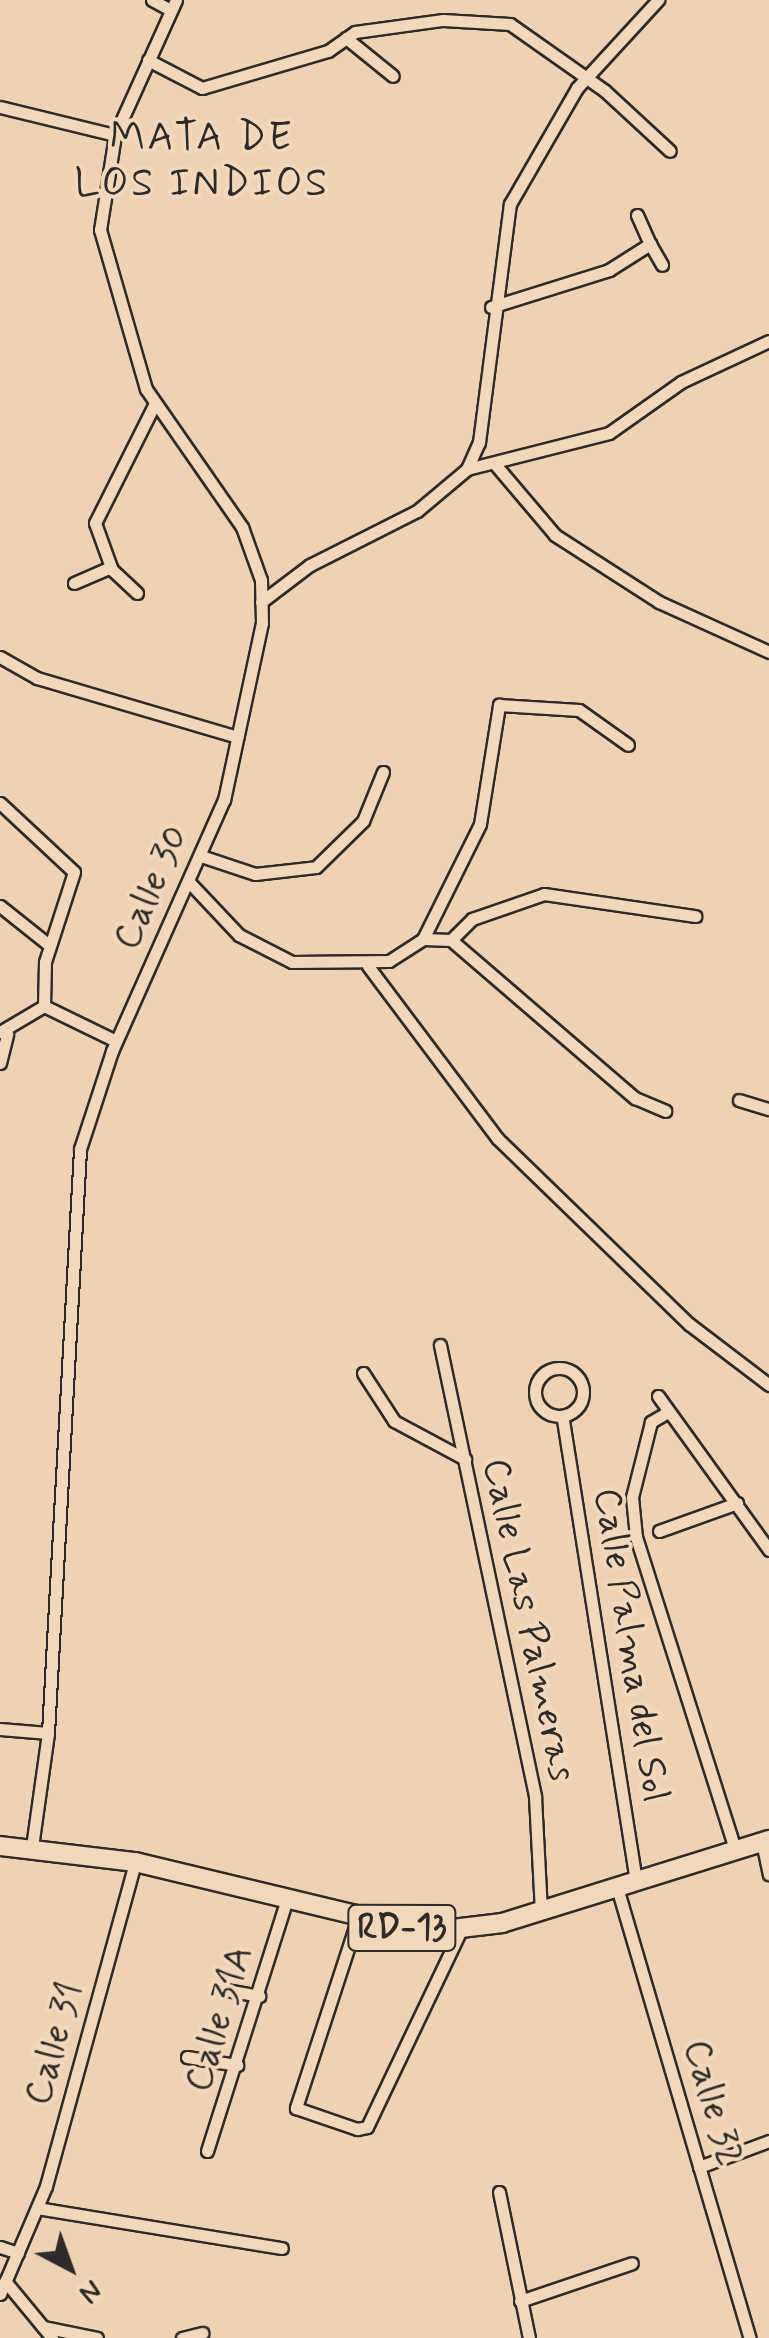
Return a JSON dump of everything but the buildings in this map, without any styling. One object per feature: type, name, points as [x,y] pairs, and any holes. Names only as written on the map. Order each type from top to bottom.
[{"type":"main road","name":"RD-13","points":[[0,1846],[135,1862],[357,1920],[461,1930],[541,1910],[766,1841]]},
{"type":"street","points":[[152,0],[174,5]]},
{"type":"street","points":[[467,469],[478,442],[491,307],[510,204],[583,81],[658,0]]},
{"type":"street","name":"Calle 30","points":[[32,1847],[48,1733],[75,1195],[89,1112],[116,1041],[200,856],[238,737],[262,602],[242,527],[155,403],[106,271],[100,230],[116,135],[174,5]]},
{"type":"street","points":[[148,60],[202,88],[346,38],[443,20],[510,24],[670,151]]},
{"type":"street","points":[[346,38],[393,76]]},
{"type":"street","points":[[0,107],[116,135]]},
{"type":"street","points":[[638,215],[662,265]]},
{"type":"street","points":[[491,307],[609,270],[650,244]]},
{"type":"street","points":[[262,602],[310,565],[417,511],[467,469],[609,432],[681,382],[769,341]]},
{"type":"street","points":[[136,593],[111,567],[94,523],[155,403]]},
{"type":"street","points":[[494,463],[555,535],[659,602],[769,652]]},
{"type":"street","points":[[74,583],[111,567]]},
{"type":"street","points":[[0,657],[37,678],[238,737]]},
{"type":"street","points":[[422,939],[480,824],[499,705],[561,704],[628,745]]},
{"type":"street","points":[[200,856],[255,874],[316,867],[362,822],[383,772]]},
{"type":"street","points":[[0,803],[74,872],[49,946],[44,1006]]},
{"type":"street","points":[[188,882],[228,927],[292,962],[368,966],[422,939],[451,940],[635,1098],[665,1112]]},
{"type":"street","points":[[451,940],[472,919],[544,894],[695,916]]},
{"type":"street","points":[[0,906],[49,946]]},
{"type":"street","points":[[368,966],[452,1088],[654,1288],[769,1385]]},
{"type":"street","points":[[44,1006],[116,1041]]},
{"type":"street","points":[[0,1063],[3,1033],[44,1006]]},
{"type":"street","points":[[739,1100],[769,1110]]},
{"type":"street","name":"Calle Las Palmeras","points":[[440,1345],[532,1779],[541,1910]]},
{"type":"street","points":[[560,1364],[580,1381],[563,1420],[542,1410],[538,1393],[560,1364]]},
{"type":"street","points":[[364,1374],[394,1421],[465,1459]]},
{"type":"street","points":[[658,1396],[769,1550]]},
{"type":"street","points":[[668,1412],[651,1422],[632,1497],[636,1537],[735,1849]]},
{"type":"street","name":"Calle Palma del Sol","points":[[563,1420],[636,1879]]},
{"type":"street","points":[[659,1531],[738,1503]]},
{"type":"street","points":[[0,1730],[48,1733]]},
{"type":"street","points":[[766,1841],[769,1874]]},
{"type":"street","name":"Calle 31","points":[[0,2294],[37,2208],[135,1862]]},
{"type":"street","name":"Calle 32","points":[[616,1884],[750,2338]]},
{"type":"street","name":"Calle 31A","points":[[207,2151],[286,1902]]},
{"type":"street","points":[[357,1920],[296,2108],[357,2129],[367,2126],[461,1930]]},
{"type":"street","points":[[220,1989],[259,1996]]},
{"type":"street","points":[[187,2057],[237,2065]]},
{"type":"street","points":[[700,2166],[769,2141]]},
{"type":"street","points":[[500,2192],[529,2338]]},
{"type":"street","points":[[37,2208],[282,2248]]},
{"type":"street","points":[[0,2247],[18,2253]]},
{"type":"street","points":[[520,2301],[632,2263]]},
{"type":"street","points":[[5,2281],[47,2333],[96,2338]]},
{"type":"street","points":[[182,2338],[202,2334]]},
{"type":"district","name":"MATA DE LOS INDIOS","points":[[202,161]]}]
